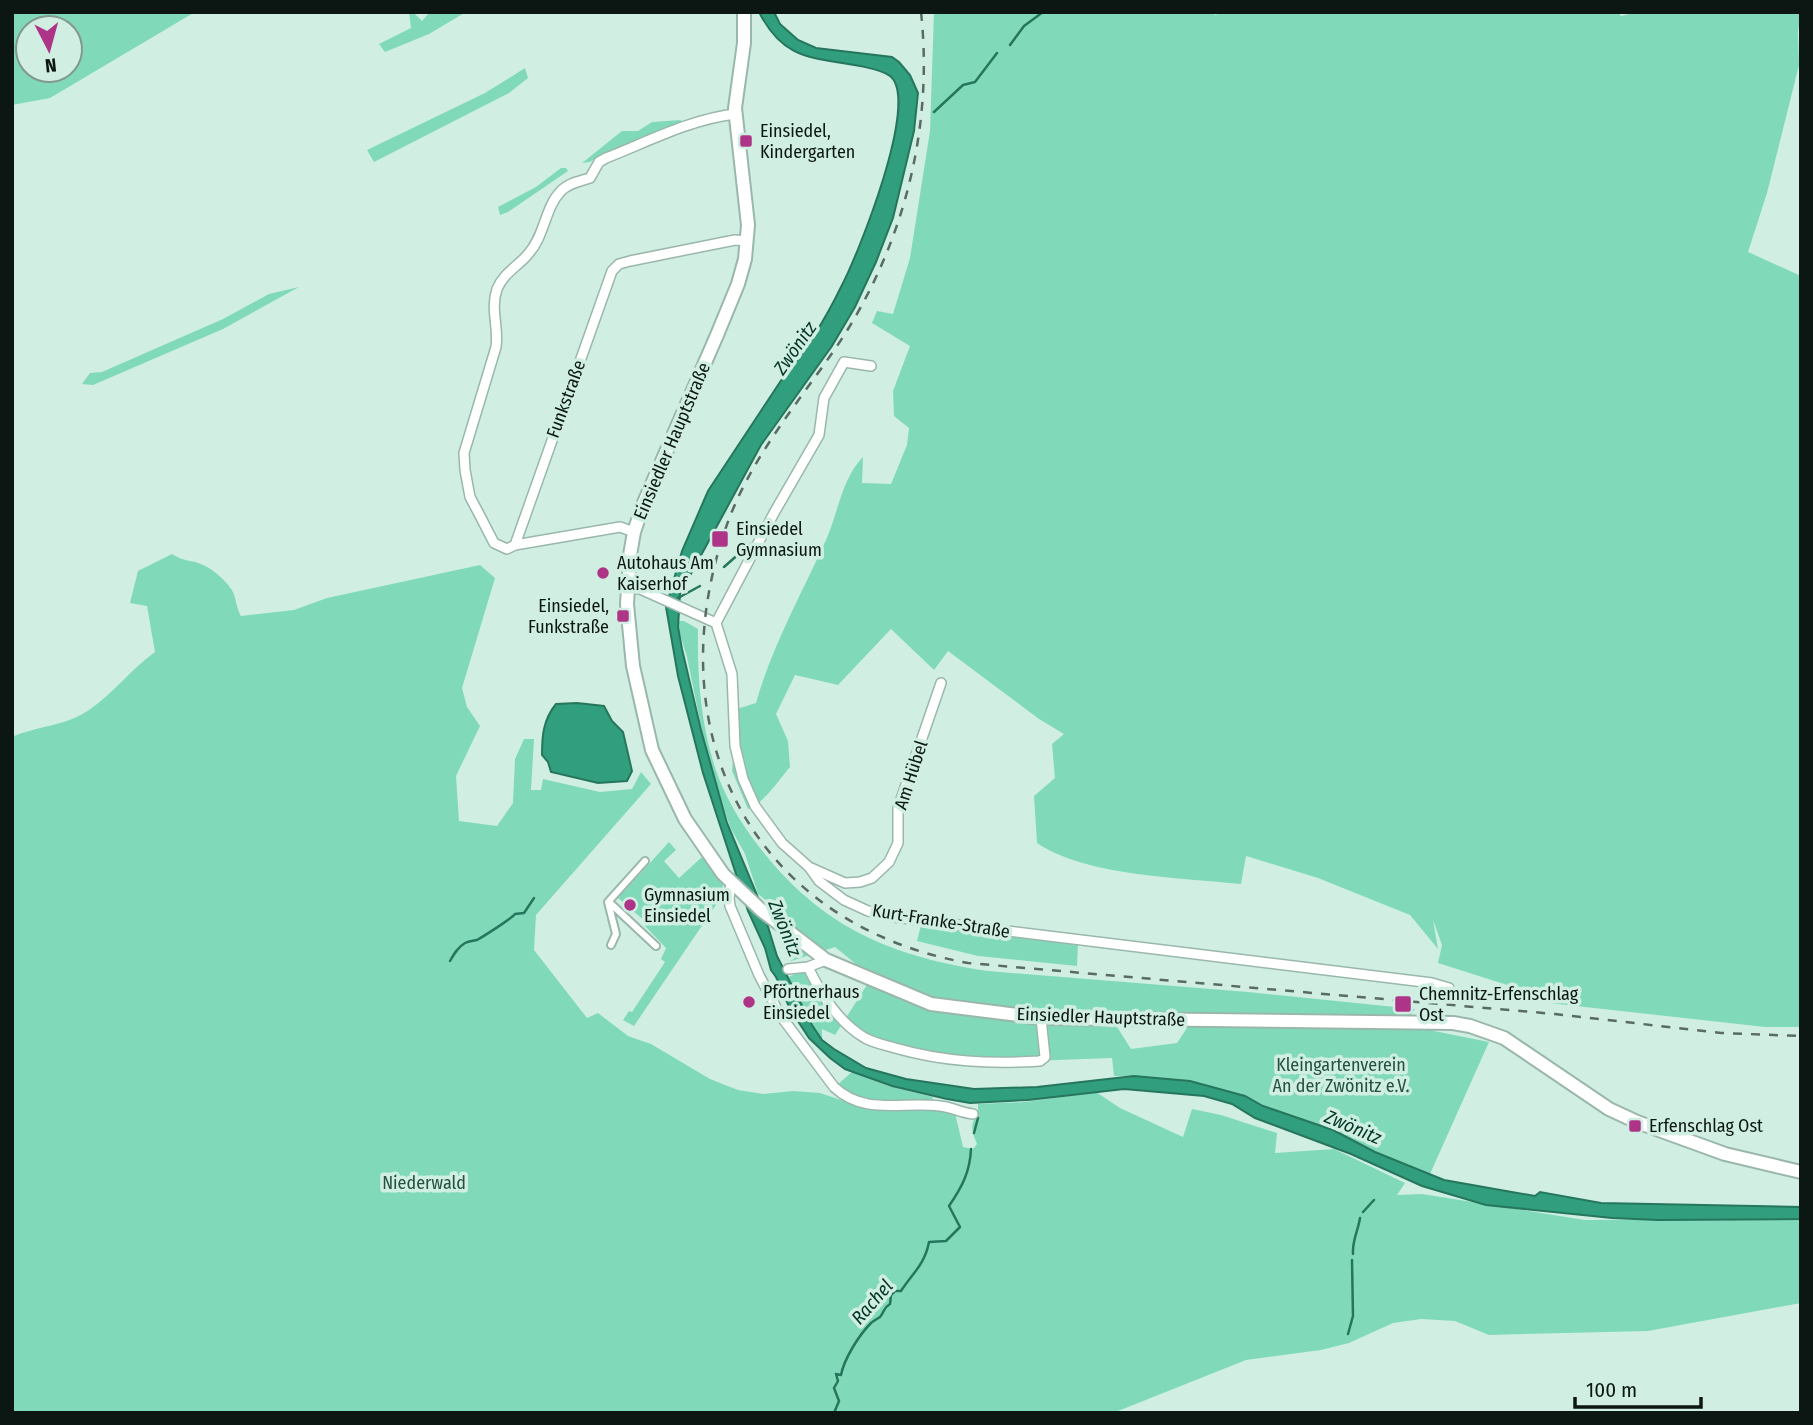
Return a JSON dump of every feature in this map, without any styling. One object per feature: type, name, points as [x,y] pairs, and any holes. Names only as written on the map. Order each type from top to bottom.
[{"type":"main road","name":"Einsiedler Hauptstraße","points":[[744,12],[744,43],[737,81],[735,114],[746,199],[747,241],[738,285],[643,505],[634,532],[627,588],[633,666],[652,750],[685,819],[731,883],[778,925],[826,960],[931,1004],[1041,1018],[1453,1023],[1470,1026],[1504,1038],[1609,1109],[1637,1122],[1725,1154],[1801,1172]]},
{"type":"street","points":[[634,532],[620,527],[515,545],[507,549],[494,543],[470,496],[464,453],[496,347],[493,309],[497,290],[504,276],[529,254],[557,196],[564,188],[590,178],[599,162],[683,128],[735,114]]},
{"type":"street","name":"Funkstraße","points":[[515,545],[612,271],[619,264],[630,261],[735,240],[747,241]]},
{"type":"street","points":[[627,588],[640,589],[716,623],[819,435],[824,398],[844,362],[871,366]]},
{"type":"street","name":"Kurt-Franke-Straße","points":[[716,623],[732,674],[735,746],[743,779],[755,806],[782,843],[809,867],[819,881],[844,900],[868,911],[894,917],[1432,983],[1449,988]]},
{"type":"street","name":"Am Hübel","points":[[809,867],[845,883],[872,878],[889,862],[898,843],[898,808],[941,683]]},
{"type":"street","points":[[608,902],[645,861]]},
{"type":"street","points":[[731,883],[730,906],[759,975],[780,1015],[844,1097],[879,1107],[941,1106],[973,1114]]},
{"type":"street","points":[[608,902],[616,934],[611,945]]},
{"type":"street","points":[[608,902],[656,946]]},
{"type":"street","points":[[788,969],[808,967],[826,960]]},
{"type":"street","points":[[808,967],[819,990],[836,1014],[858,1033],[877,1043],[920,1055],[970,1063],[1040,1061],[1045,1057],[1041,1018]]},
{"type":"green space","points":[[12,12],[195,12],[84,78],[84,14],[14,14],[14,84],[74,84],[50,98],[12,105]]},
{"type":"green space","points":[[409,12],[413,12],[422,21],[430,12],[466,12],[429,34],[385,52],[379,44],[411,28]]},
{"type":"green space","points":[[934,12],[1212,12],[1215,15],[1224,12],[1618,12],[1621,16],[1637,12],[1801,12],[1798,32],[1799,65],[1767,193],[1748,252],[1801,276],[1801,1027],[1765,1027],[1549,1003],[1542,996],[1438,963],[1442,945],[1433,920],[1438,949],[1410,915],[1318,878],[1246,856],[1241,884],[1135,874],[1107,869],[1057,854],[1037,843],[1034,796],[1055,778],[1052,744],[1064,734],[1039,719],[948,651],[934,670],[891,629],[838,685],[795,675],[776,714],[788,741],[790,767],[766,796],[748,809],[732,771],[737,709],[756,703],[779,640],[826,540],[845,485],[856,465],[863,457],[862,483],[891,484],[907,445],[909,428],[894,416],[893,391],[910,346],[872,323],[877,311],[893,314],[910,258],[930,131]]},
{"type":"green space","points":[[525,68],[528,78],[509,93],[374,162],[367,150],[485,93]]},
{"type":"green space","points":[[681,120],[681,125],[582,163],[622,131],[638,131],[652,122]]},
{"type":"green space","points":[[561,168],[568,171],[500,215],[498,207],[536,187]]},
{"type":"green space","points":[[299,287],[223,329],[93,385],[82,384],[90,373],[102,372],[223,319],[269,294]]},
{"type":"green space","name":"Niederwald","points":[[172,554],[206,566],[221,577],[232,589],[241,616],[294,610],[327,598],[480,565],[495,578],[462,688],[467,707],[480,726],[456,776],[459,821],[497,826],[513,803],[515,759],[524,739],[534,739],[531,790],[541,790],[543,779],[600,792],[632,789],[641,772],[651,784],[536,915],[534,950],[587,1018],[598,1013],[628,1036],[651,1044],[710,1079],[738,1090],[763,1094],[793,1091],[820,1093],[862,1107],[940,1109],[955,1113],[963,1147],[973,1149],[977,1144],[972,1128],[978,1114],[978,1104],[1025,1102],[1096,1092],[1120,1108],[1183,1137],[1192,1109],[1221,1115],[1277,1133],[1275,1153],[1334,1149],[1405,1183],[1397,1195],[1422,1194],[1585,1220],[1801,1219],[1801,1303],[1648,1331],[1489,1335],[1455,1321],[1421,1319],[1393,1323],[1349,1343],[1321,1350],[1246,1360],[1113,1413],[12,1413],[12,737],[61,723],[89,710],[155,652],[147,606],[130,603],[138,571]]},
{"type":"green space","name":"Kleingartenverein An der Zwönitz e.V.","points":[[676,621],[684,621],[698,629],[699,684],[704,722],[712,758],[727,796],[764,853],[812,902],[837,920],[892,948],[954,965],[988,971],[1248,992],[1415,1009],[1409,1017],[1414,1027],[1489,1042],[1430,1174],[1375,1152],[1333,1130],[1263,1106],[1245,1096],[1190,1081],[1114,1076],[1112,1058],[970,1063],[877,1043],[844,1021],[870,980],[931,1004],[1112,1019],[1131,1049],[1177,1043],[1195,1016],[1040,1011],[932,999],[862,969],[835,947],[791,961],[786,942],[793,922],[758,894],[745,854],[730,827],[707,755],[687,657]]},
{"type":"green space","points":[[669,842],[676,850],[664,861],[679,878],[702,857],[723,883],[722,896],[634,1026],[623,1020],[629,1011],[632,1012],[665,962],[661,959],[666,948],[644,925],[646,922],[618,898]]},
{"type":"green space","points":[[921,925],[1078,944],[1077,966],[978,956],[917,941]]},
{"type":"green space","points":[[808,967],[844,1021],[835,1035],[822,1029],[822,1040],[805,1014],[789,977]]},
{"type":"green space","points":[[852,1072],[888,1086],[933,1097],[931,1104],[876,1104],[851,1097],[837,1085]]},
{"type":"shaded area","points":[[759,12],[774,12],[780,24],[798,40],[816,48],[892,57],[910,75],[918,93],[914,131],[893,218],[855,307],[832,346],[761,445],[680,594],[678,627],[682,649],[727,823],[762,907],[777,956],[822,1040],[866,1068],[906,1079],[974,1089],[1037,1087],[1134,1076],[1190,1081],[1245,1096],[1263,1106],[1333,1130],[1375,1152],[1444,1180],[1535,1196],[1540,1192],[1601,1203],[1801,1207],[1801,1219],[1612,1218],[1486,1205],[1422,1186],[1351,1154],[1255,1118],[1232,1104],[1204,1096],[1124,1089],[1028,1100],[970,1103],[892,1086],[845,1069],[809,1038],[790,1009],[771,970],[765,948],[748,911],[703,773],[678,676],[666,607],[682,551],[708,491],[815,333],[849,270],[883,179],[898,115],[897,91],[890,76],[883,72],[814,58],[789,48],[769,28]]},
{"type":"shaded area","points":[[556,704],[604,706],[612,721],[623,732],[632,771],[627,781],[598,783],[551,772],[542,755],[546,722]]},
{"type":"waterway","points":[[1010,45],[1024,26],[1043,12]]},
{"type":"waterway","points":[[934,112],[963,85],[975,82],[997,53]]},
{"type":"waterway","points":[[724,567],[750,544]]},
{"type":"waterway","points":[[678,598],[700,586]]},
{"type":"waterway","points":[[450,961],[465,943],[477,940],[515,914],[524,913],[534,898]]},
{"type":"waterway","name":"Rachel","points":[[974,1133],[978,1118]]},
{"type":"waterway","name":"Rachel","points":[[834,1413],[839,1401],[834,1388],[838,1381],[836,1374],[841,1375],[857,1341],[890,1304],[891,1295],[895,1291],[901,1291],[918,1268],[929,1242],[946,1241],[960,1227],[949,1206],[964,1179],[971,1149]]},
{"type":"waterway","points":[[1363,1212],[1374,1200]]},
{"type":"waterway","points":[[1353,1254],[1360,1218]]},
{"type":"waterway","points":[[1348,1334],[1353,1316],[1352,1260]]},
{"type":"railway","points":[[921,12],[924,57],[917,145],[895,231],[879,272],[858,311],[750,474],[729,519],[708,595],[703,669],[713,739],[737,803],[775,859],[827,906],[891,941],[968,963],[1555,1014],[1721,1033],[1801,1036]]},
{"type":"place","name":"Einsiedel, Kindergarten","points":[[746,141]]},
{"type":"place","name":"Einsiedel Gymnasium","points":[[720,539]]},
{"type":"place","name":"Autohaus Am Kaiserhof","points":[[603,573]]},
{"type":"place","name":"Einsiedel, Funkstraße","points":[[623,616]]},
{"type":"place","name":"Gymnasium Einsiedel","points":[[630,905]]},
{"type":"place","name":"Pförtnerhaus Einsiedel","points":[[749,1002]]},
{"type":"place","name":"Chemnitz-Erfenschlag Ost","points":[[1403,1004]]},
{"type":"place","name":"Erfenschlag Ost","points":[[1635,1126]]},
{"type":"water label","name":"Zwönitz","points":[[795,348]]},
{"type":"water label","name":"Zwönitz","points":[[785,928]]},
{"type":"water label","name":"Zwönitz","points":[[1353,1127]]}]
